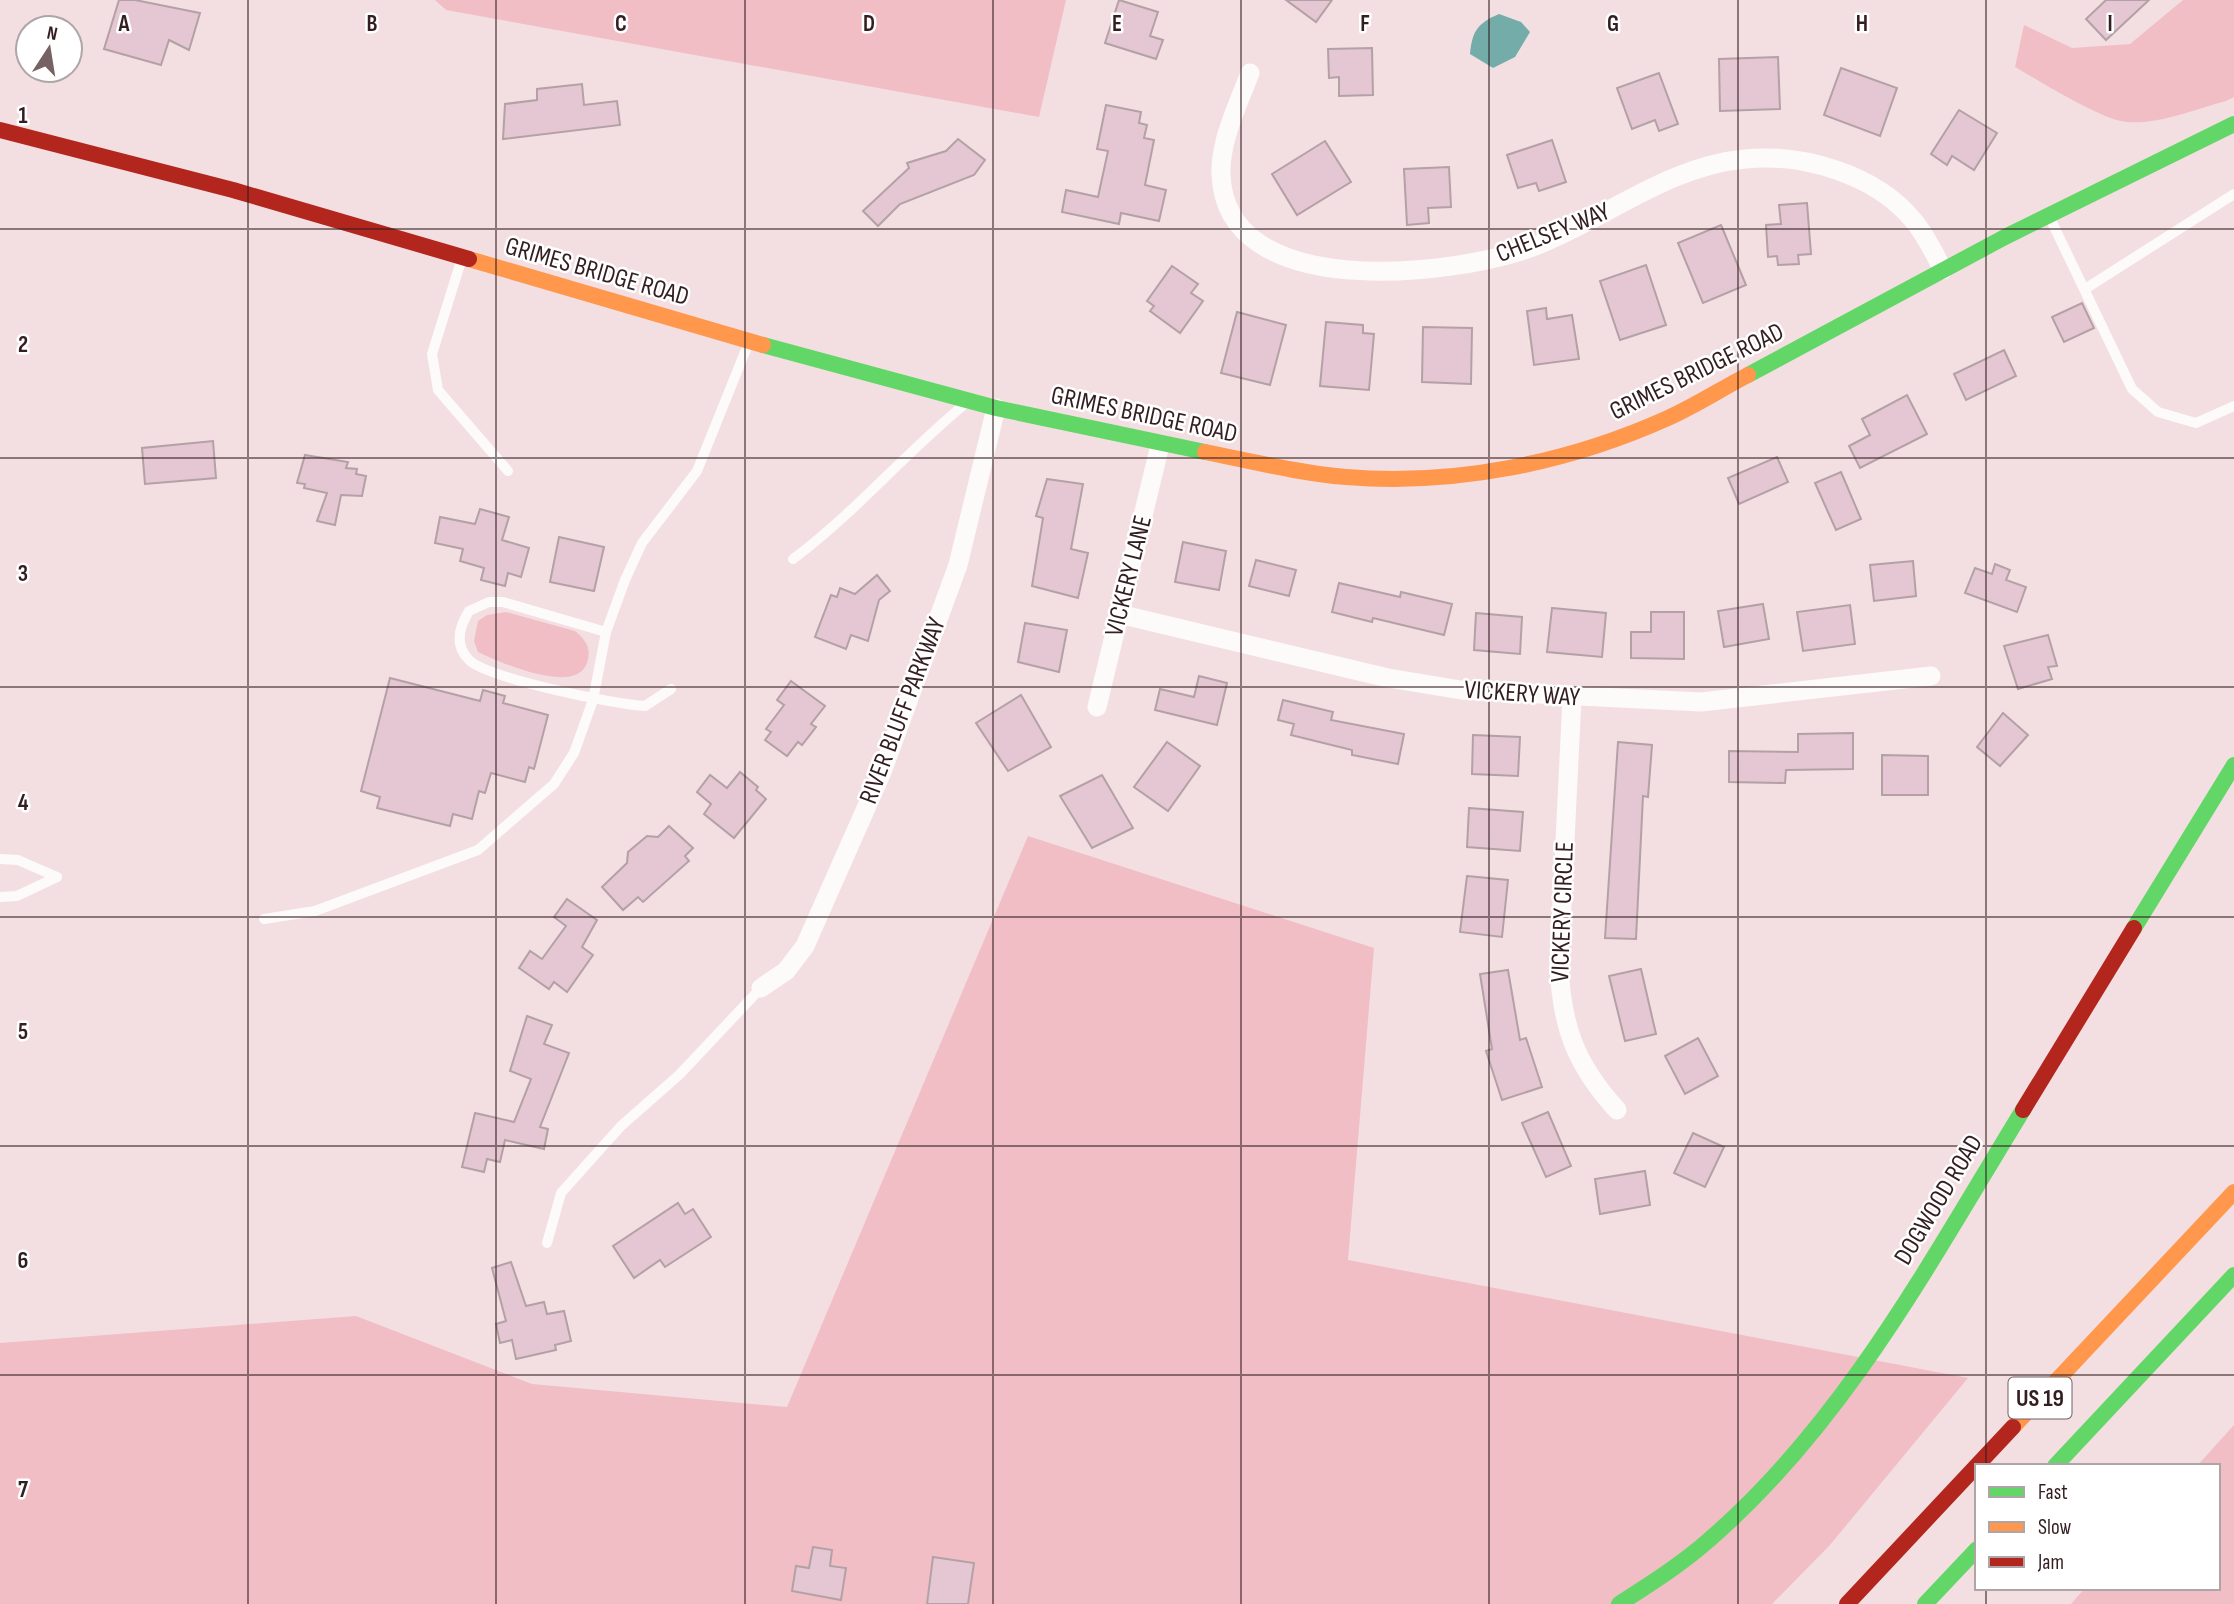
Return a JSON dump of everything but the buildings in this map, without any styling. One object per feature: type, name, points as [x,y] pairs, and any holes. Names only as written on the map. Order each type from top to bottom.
[{"type":"main road","name":"GRIMES BRIDGE ROAD","points":[[0,130],[134,163],[749,342],[968,401],[1160,445],[1288,469],[1370,477],[1460,476],[1564,457],[1619,439],[1717,394],[2048,215],[2234,124]]},
{"type":"main road","name":"DOGWOOD ROAD","points":[[1619,1604],[1687,1558],[1741,1511],[1788,1463],[1831,1410],[1916,1284],[2234,765]]},
{"type":"main road","name":"US 19","points":[[1979,1464],[2234,1192]]},
{"type":"main road","name":"US 19","points":[[2057,1464],[2234,1275]]},
{"type":"main road","name":"US 19","points":[[1847,1604],[1975,1468]]},
{"type":"main road","points":[[1925,1604],[1975,1551]]},
{"type":"street","name":"CHELSEY WAY","points":[[1250,73],[1222,154],[1223,194],[1231,212],[1246,233],[1286,258],[1340,269],[1372,271],[1440,268],[1478,262],[1560,236],[1680,174],[1745,159],[1780,158],[1840,173],[1893,201],[1913,219],[1943,270]]},
{"type":"street","name":"RIVER BLUFF PARKWAY","points":[[761,988],[786,971],[805,946],[882,772],[958,565],[996,408]]},
{"type":"street","name":"VICKERY LANE","points":[[1097,707],[1160,445]]},
{"type":"street","name":"VICKERY WAY","points":[[1119,614],[1422,685],[1572,698],[1701,702],[1931,676]]},
{"type":"street","name":"VICKERY CIRCLE","points":[[1572,698],[1559,963],[1560,999],[1568,1034],[1582,1064],[1597,1088],[1617,1110]]},
{"type":"lane","points":[[2085,289],[2234,194]]},
{"type":"lane","points":[[2048,215],[2132,389],[2158,412],[2196,423],[2234,406]]},
{"type":"lane","points":[[463,257],[432,355],[438,390],[508,471]]},
{"type":"lane","points":[[264,919],[315,911],[478,850],[554,784],[574,753],[593,700],[606,632],[642,543],[697,471],[749,342]]},
{"type":"lane","points":[[793,559],[817,541],[933,430],[968,401]]},
{"type":"lane","points":[[606,632],[503,603],[489,602],[469,611],[459,635],[460,648],[479,668],[593,700],[645,706],[671,688]]},
{"type":"lane","points":[[0,859],[18,860],[57,877],[17,896],[0,897]]},
{"type":"lane","points":[[547,1243],[561,1193],[621,1126],[679,1075],[761,988]]},
{"type":"shaded area","points":[[435,0],[1066,0],[1039,117],[446,10]]},
{"type":"shaded area","points":[[2183,0],[2234,0],[2234,97],[2226,101],[2164,119],[2126,122],[2102,115],[2015,67],[2024,25],[2072,48],[2130,44]]},
{"type":"shaded area","points":[[506,612],[575,631],[588,647],[588,659],[582,671],[571,676],[538,674],[478,652],[474,641],[478,621],[487,615]]},
{"type":"shaded area","points":[[1028,836],[1374,948],[1348,1260],[1968,1378],[1830,1545],[1772,1604],[0,1604],[0,1343],[356,1316],[532,1384],[787,1407]]},
{"type":"shaded area","points":[[2234,1425],[2234,1604],[2071,1604],[2083,1590],[2220,1590],[2220,1464],[2199,1464]]},
{"type":"water","points":[[1499,14],[1521,22],[1530,32],[1515,57],[1493,68],[1470,54],[1472,39],[1477,29]]},
{"type":"traffic: fast","points":[[1748,375],[2005,237],[2234,124]]},
{"type":"traffic: fast","points":[[763,345],[996,408],[1205,452]]},
{"type":"traffic: fast","points":[[2134,928],[2234,765]]},
{"type":"traffic: fast","points":[[1619,1604],[1710,1539],[1758,1493],[1803,1444],[1883,1337],[2023,1110]]},
{"type":"traffic: fast","points":[[2057,1464],[2234,1275]]},
{"type":"traffic: fast","points":[[1925,1604],[1975,1551]]},
{"type":"traffic: slow","points":[[469,259],[763,345]]},
{"type":"traffic: slow","points":[[1205,452],[1292,470],[1346,477],[1387,479],[1469,474],[1551,459],[1630,434],[1678,413],[1748,375]]},
{"type":"traffic: slow","points":[[2013,1427],[2234,1192]]},
{"type":"traffic: jam","points":[[0,130],[233,190],[469,259]]},
{"type":"traffic: jam","points":[[2023,1110],[2134,928]]},
{"type":"traffic: jam","points":[[1978,1464],[2013,1427]]},
{"type":"traffic: jam","points":[[1847,1604],[1975,1468]]}]
